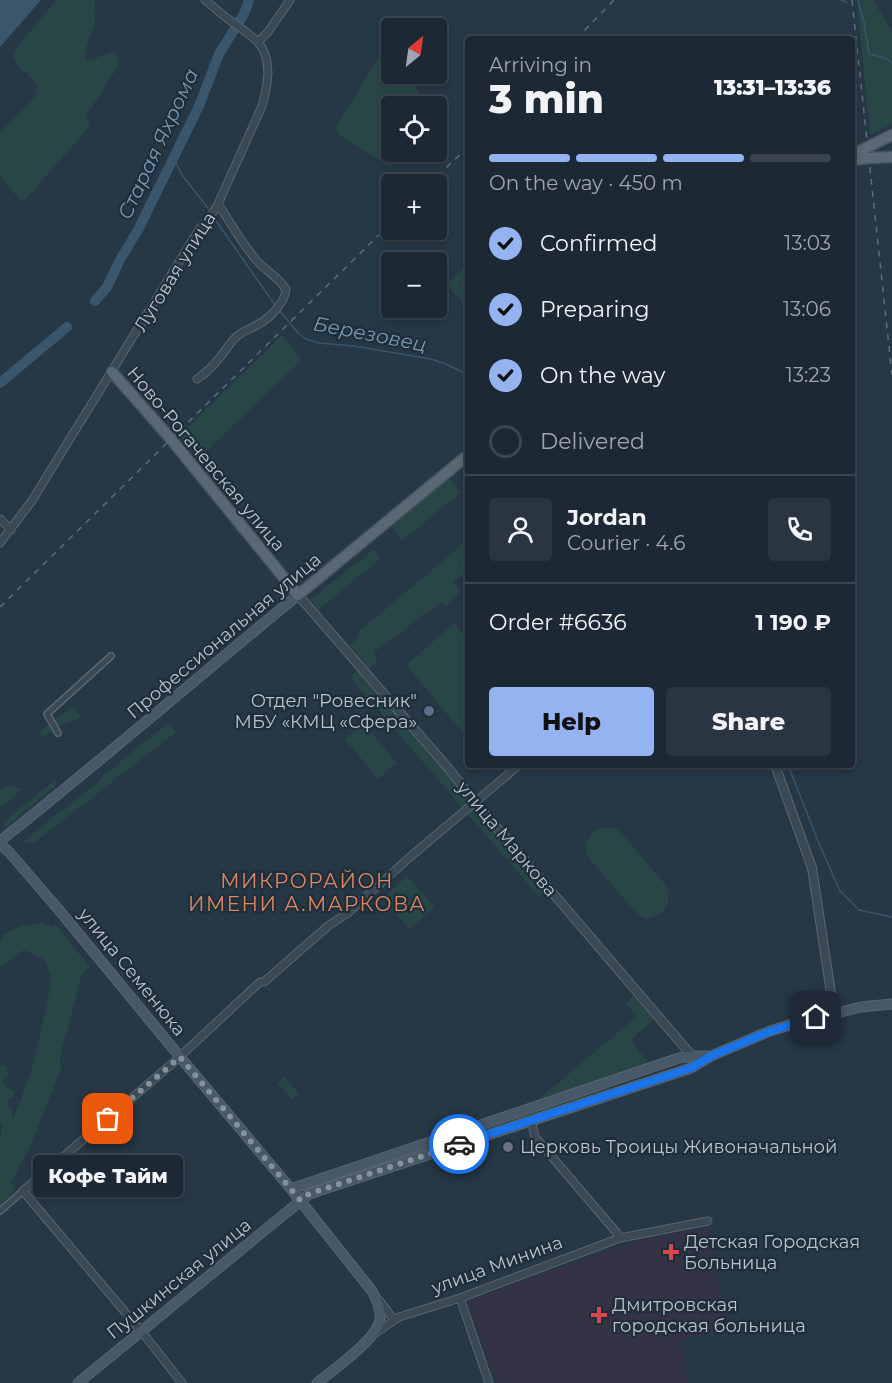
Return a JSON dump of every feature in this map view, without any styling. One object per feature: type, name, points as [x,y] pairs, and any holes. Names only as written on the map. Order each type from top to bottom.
[{"type":"main road","points":[[855,154],[892,135]]},
{"type":"main road","points":[[855,160],[892,157]]},
{"type":"main road","name":"Ново-Рогачевская улица","points":[[112,372],[170,438],[298,595]]},
{"type":"main road","name":"Профессиональная улица","points":[[0,842],[465,457]]},
{"type":"main road","name":"улица Семенюка","points":[[0,842],[291,1189],[372,1291],[377,1300],[380,1316],[374,1334]]},
{"type":"main road","name":"Пушкинская улица","points":[[78,1383],[309,1194],[696,1066],[711,1056],[771,1031],[834,1013],[892,1004]]},
{"type":"main road","points":[[692,1056],[696,1066]]},
{"type":"main road","name":"Пушкинская улица","points":[[291,1189],[679,1058],[711,1056]]},
{"type":"main road","points":[[612,1081],[615,1093]]},
{"type":"main road","name":"Пушкинская улица","points":[[300,1200],[302,1191],[309,1183]]},
{"type":"main road","name":"улица Минина","points":[[317,1383],[374,1334]]},
{"type":"street","name":"Луговая улица","points":[[0,543],[31,502],[200,228],[218,204],[262,106],[267,90],[267,60],[258,42],[205,0]]},
{"type":"street","points":[[258,42],[268,32],[290,0]]},
{"type":"street","points":[[197,379],[243,331],[259,324],[277,308],[286,295],[286,289],[249,251],[218,204]]},
{"type":"street","points":[[0,519],[11,530]]},
{"type":"street","name":"улица Маркова","points":[[298,595],[692,1056]]},
{"type":"street","points":[[58,733],[46,714],[111,656]]},
{"type":"street","points":[[0,1211],[180,1057],[260,982],[264,982],[328,926],[348,913],[515,768]]},
{"type":"street","points":[[776,768],[812,868],[834,1013]]},
{"type":"street","points":[[531,1120],[535,1137],[620,1238]]},
{"type":"street","points":[[23,1191],[182,1383]]},
{"type":"street","name":"улица Минина","points":[[374,1334],[394,1320],[421,1309],[460,1298],[620,1238],[708,1221]]},
{"type":"street","name":"улица Семенюка","points":[[372,1291],[394,1320]]},
{"type":"street","points":[[460,1298],[489,1383]]},
{"type":"shaded area","points":[[0,0],[41,0],[0,47]]},
{"type":"shaded area","name":"Дмитровская городская больница","points":[[708,1228],[728,1328],[680,1341],[688,1383],[497,1383],[468,1302],[640,1240]]},
{"type":"green space","points":[[56,0],[94,0],[95,23],[85,56],[88,60],[114,51],[119,58],[117,68],[86,116],[90,126],[26,199],[21,201],[0,176],[0,133],[37,91],[31,78],[18,66],[14,59],[14,51]]},
{"type":"green space","points":[[857,0],[873,0],[892,31],[892,124],[870,135]]},
{"type":"green space","points":[[381,53],[381,84],[414,84],[421,96],[381,96],[381,161],[339,135],[336,127]]},
{"type":"green space","points":[[383,162],[398,162],[395,165],[389,166]]},
{"type":"green space","points":[[465,266],[465,304],[447,284]]},
{"type":"green space","points":[[282,335],[302,360],[200,457],[179,436]]},
{"type":"green space","points":[[448,478],[461,492],[402,541],[392,527]]},
{"type":"green space","points":[[465,543],[465,556],[462,559],[465,563],[465,574],[453,582],[461,592],[446,606],[441,602],[374,652],[377,661],[369,669],[350,645],[359,636],[358,632]]},
{"type":"green space","points":[[374,549],[381,558],[318,610],[310,600]]},
{"type":"green space","points":[[454,623],[465,635],[465,735],[406,665]]},
{"type":"green space","points":[[359,668],[547,890],[539,897],[350,677]]},
{"type":"green space","points":[[72,706],[81,717],[53,730],[44,738],[40,732],[49,724],[53,729],[53,721]]},
{"type":"green space","points":[[168,723],[176,732],[34,843],[22,842],[102,779]]},
{"type":"green space","points":[[364,723],[397,763],[378,779],[345,739]]},
{"type":"green space","points":[[56,779],[55,786],[6,827],[2,823]]},
{"type":"green space","points":[[8,785],[22,789],[0,808],[0,791]]},
{"type":"green space","points":[[603,827],[614,828],[620,832],[666,885],[668,902],[658,915],[646,919],[636,913],[589,858],[586,843],[590,835]]},
{"type":"green space","points":[[407,876],[435,907],[409,929],[382,898]]},
{"type":"green space","points":[[43,923],[51,927],[55,924],[90,967],[82,973],[60,1057],[61,1069],[29,1149],[11,1182],[16,1189],[0,1205],[2,1126],[0,1123],[0,1065],[6,1066],[8,1076],[3,1078],[3,1085],[15,1092],[14,1098],[8,1100],[7,1104],[12,1109],[12,1118],[34,1062],[51,979],[46,962],[24,950],[0,967],[0,940],[3,935],[20,926]]},
{"type":"green space","points":[[634,995],[654,1019],[631,1040],[649,1064],[539,1099],[637,1016],[626,1004]]},
{"type":"green space","points":[[284,1076],[299,1094],[292,1100],[277,1083]]},
{"type":"green space","points":[[609,1086],[611,1091],[310,1191],[308,1185]]},
{"type":"waterway","name":"Старая Яхрома","points":[[95,301],[107,287],[138,230],[199,106],[219,54],[244,14],[249,0]]},
{"type":"waterway","points":[[841,0],[847,2]]},
{"type":"waterway","points":[[858,0],[869,54],[885,58],[892,63]]},
{"type":"waterway","name":"Березовец","points":[[171,162],[176,163],[182,175],[208,208]]},
{"type":"waterway","name":"Березовец","points":[[214,218],[275,305]]},
{"type":"waterway","name":"Березовец","points":[[280,311],[306,339],[319,343],[354,346],[431,359],[465,374]]},
{"type":"waterway","name":"Старая Яхрома","points":[[0,383],[67,327]]},
{"type":"waterway","name":"Березовец","points":[[789,768],[840,891],[859,910],[892,917]]},
{"type":"railway","points":[[579,36],[614,0]]},
{"type":"railway","points":[[852,0],[892,375]]},
{"type":"railway","points":[[440,174],[465,150]]},
{"type":"railway","points":[[0,607],[381,233]]},
{"type":"way so far","points":[[108,1119],[180,1057],[300,1200],[309,1194],[459,1144]]},
{"type":"place","name":"Отдел \"Ровесник\" МБУ «КМЦ «Сфера»","points":[[429,711]]},
{"type":"place","name":"Кофе Тайм","points":[[108,1119]]},
{"type":"place","name":"Церковь Троицы Живоначальной","points":[[508,1147]]},
{"type":"place","name":"Детская Городская Больница","points":[[671,1252]]},
{"type":"place","name":"Дмитровская городская больница","points":[[599,1315]]},
{"type":"district","name":"МИКРОРАЙОН ИМЕНИ А.МАРКОВА","points":[[307,892]]},
{"type":"route","points":[[459,1144],[691,1068],[711,1056],[771,1031],[816,1017]]}]
